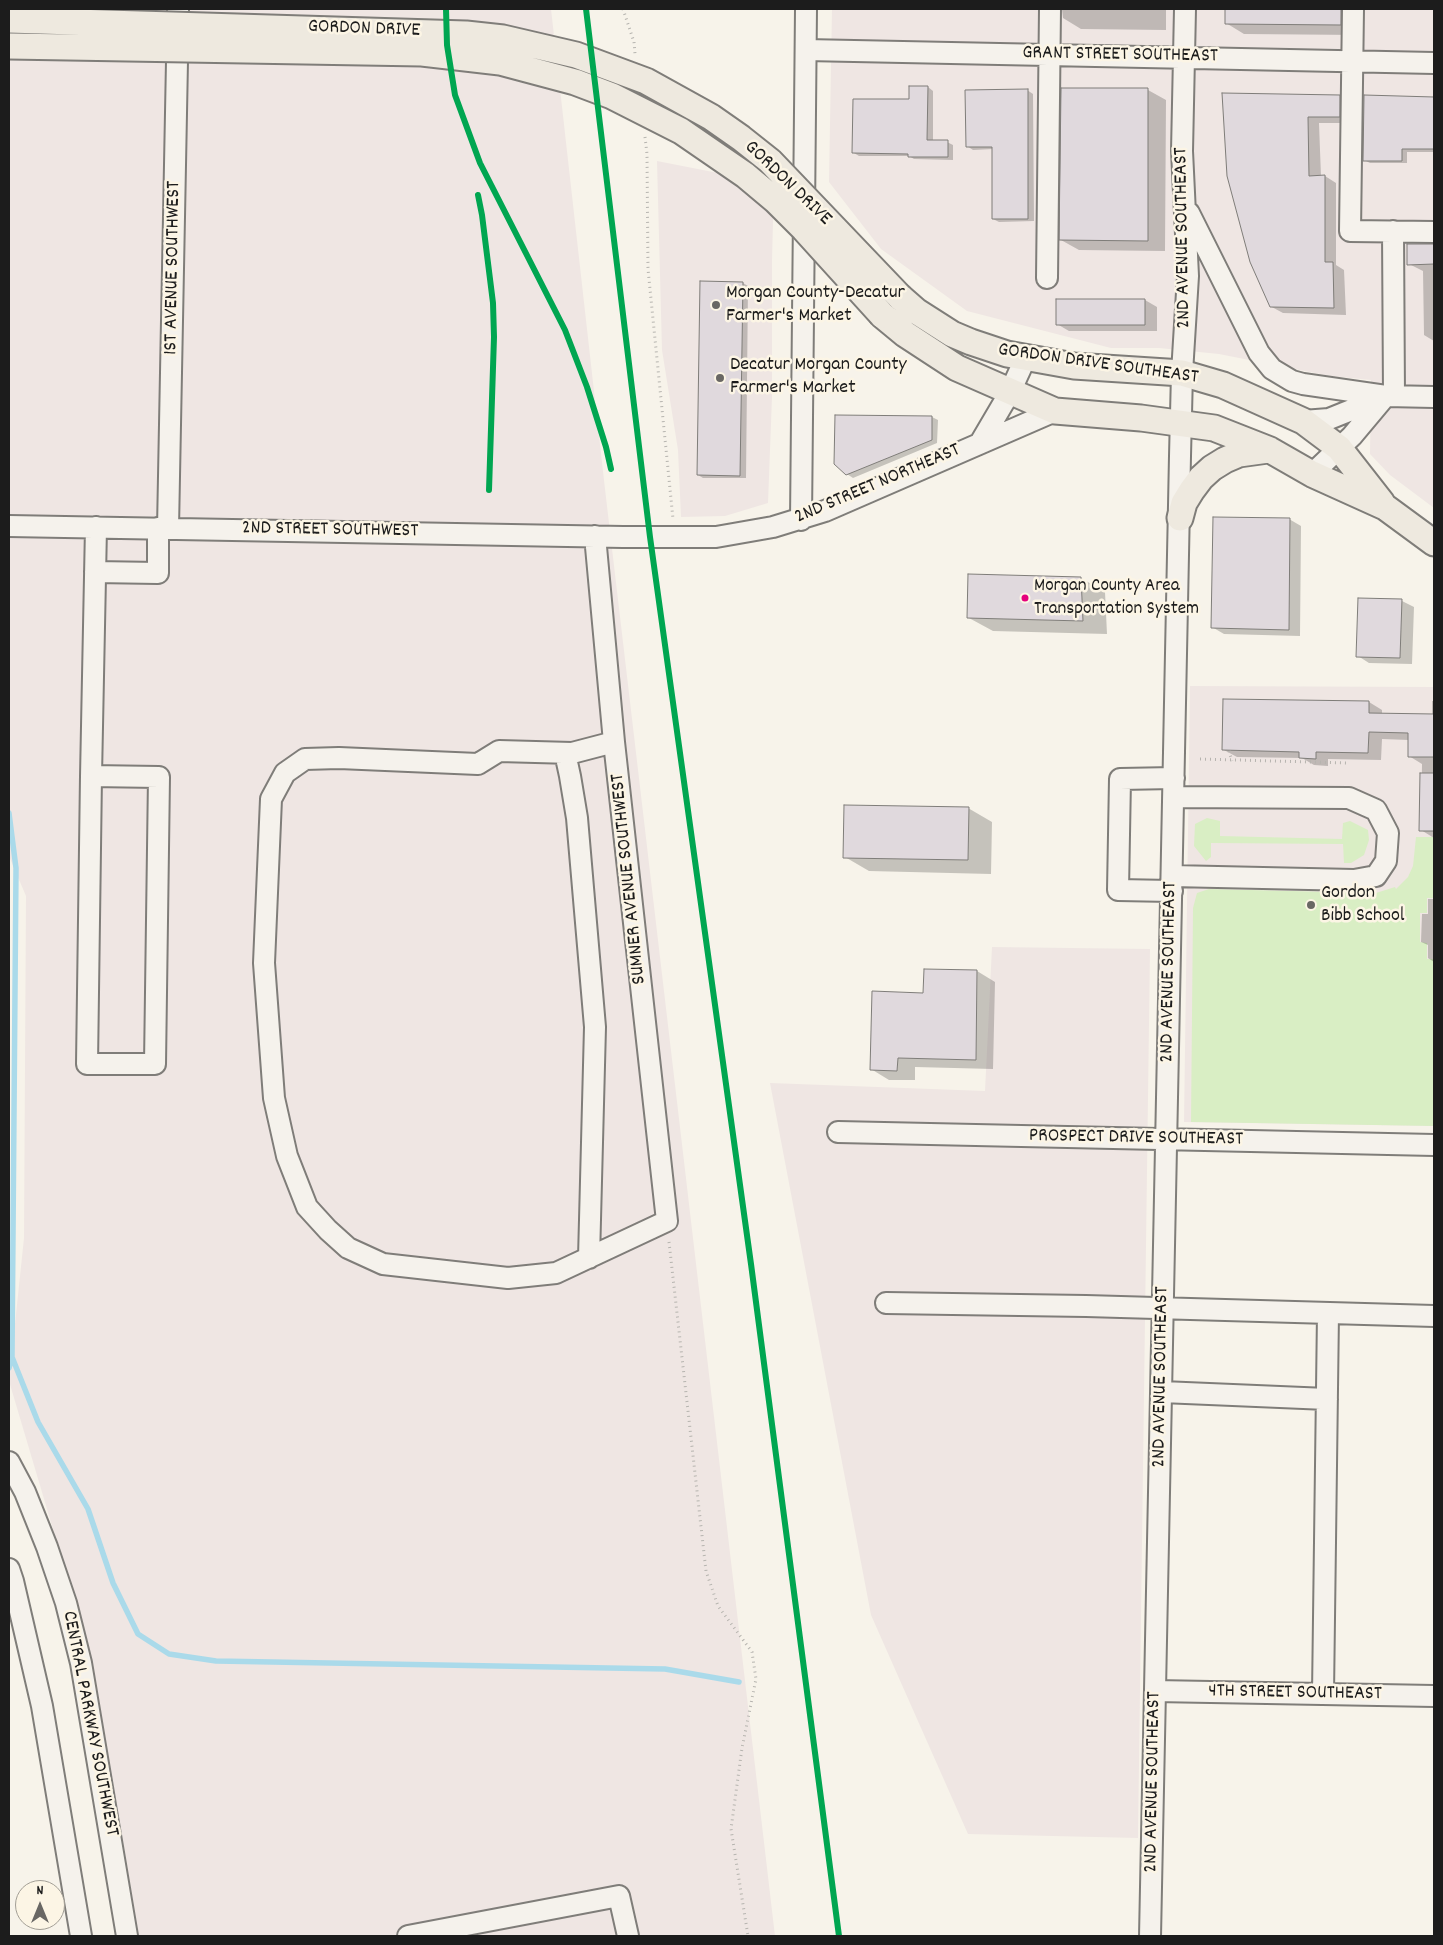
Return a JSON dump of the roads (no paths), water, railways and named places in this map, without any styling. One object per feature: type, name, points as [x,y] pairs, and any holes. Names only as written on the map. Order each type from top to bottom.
[{"type":"main road","name":"GORDON DRIVE","points":[[9,20],[466,34],[540,45],[576,55],[646,81],[711,117],[741,138],[770,161],[900,297]]},
{"type":"main road","name":"GORDON DRIVE","points":[[9,46],[422,53],[500,62],[575,82],[620,100],[681,131],[746,175],[804,229],[882,315]]},
{"type":"main road","name":"GORDON DRIVE SOUTHEAST","points":[[900,297],[916,311],[952,334],[988,349],[1074,366],[1182,373],[1223,385],[1304,421],[1339,448],[1385,507]]},
{"type":"main road","name":"GORDON DRIVE SOUTHEAST","points":[[882,315],[930,352],[957,368],[1055,411],[1181,422],[1214,428],[1270,450],[1312,474],[1385,507],[1434,543]]},
{"type":"main road","points":[[1180,518],[1184,503],[1192,490],[1200,478],[1212,468],[1239,454],[1270,450]]},
{"type":"street","name":"1ST AVENUE SOUTHWEST","points":[[95,572],[158,573],[163,528],[178,9]]},
{"type":"street","points":[[801,520],[806,9]]},
{"type":"street","points":[[1047,278],[1050,9]]},
{"type":"street","name":"2ND AVENUE SOUTHEAST","points":[[1150,1936],[1182,373],[1188,276],[1182,151],[1186,9]]},
{"type":"street","points":[[1353,9],[1350,230],[1434,232]]},
{"type":"street","name":"GRANT STREET SOUTHEAST","points":[[806,50],[1184,56],[1434,63]]},
{"type":"street","points":[[1186,206],[1259,353],[1272,369],[1303,384],[1390,396],[1434,397]]},
{"type":"street","points":[[1312,474],[1390,396],[1393,231]]},
{"type":"street","name":"2ND STREET NORTHEAST","points":[[650,537],[671,538],[745,533],[801,520],[848,502],[980,443],[1010,392],[1026,357]]},
{"type":"street","points":[[1304,421],[1329,418],[1390,396]]},
{"type":"street","points":[[980,443],[1055,411]]},
{"type":"street","name":"2ND STREET SOUTHWEST","points":[[9,526],[650,537]]},
{"type":"street","points":[[91,776],[159,777],[155,1064],[87,1064],[91,776],[96,527]]},
{"type":"street","name":"SUMNER AVENUE SOUTHWEST","points":[[589,1258],[667,1221],[614,742],[594,536]]},
{"type":"street","points":[[565,753],[576,818],[595,1027],[589,1258],[556,1273],[508,1278],[383,1264],[348,1248],[328,1230],[307,1206],[287,1156],[274,1098],[264,963],[271,799],[285,773],[305,760],[339,758],[478,764],[499,751],[572,753],[614,742]]},
{"type":"street","points":[[1120,779],[1174,788],[1349,798],[1376,810],[1388,833],[1386,862],[1376,876],[1354,880],[1172,883],[1118,890],[1120,779]]},
{"type":"street","name":"PROSPECT DRIVE SOUTHEAST","points":[[838,1132],[1434,1145]]},
{"type":"street","points":[[886,1303],[1163,1308],[1434,1316]]},
{"type":"street","points":[[1323,1694],[1328,1313]]},
{"type":"street","points":[[1162,1392],[1327,1399]]},
{"type":"street","name":"CENTRAL PARKWAY SOUTHWEST","points":[[9,1462],[25,1492],[47,1546],[66,1603],[81,1663],[127,1936]]},
{"type":"street","points":[[9,1569],[14,1580],[42,1706],[81,1936]]},
{"type":"street","name":"4TH STREET SOUTHEAST","points":[[1156,1691],[1434,1696]]},
{"type":"street","points":[[408,1936],[620,1896],[628,1936]]},
{"type":"waterway","points":[[9,813],[16,868],[12,1357],[9,1368]]},
{"type":"waterway","points":[[12,1357],[38,1422],[88,1509],[113,1583],[138,1634],[169,1654],[216,1661],[665,1669],[739,1682]]},
{"type":"place","name":"Morgan County-Decatur Farmer's Market","points":[[716,305]]},
{"type":"place","name":"Decatur Morgan County Farmer's Market","points":[[720,378]]},
{"type":"place","name":"Morgan County Area Transportation System","points":[[1025,598]]},
{"type":"place","name":"Gordon Bibb School","points":[[1311,905]]}]
